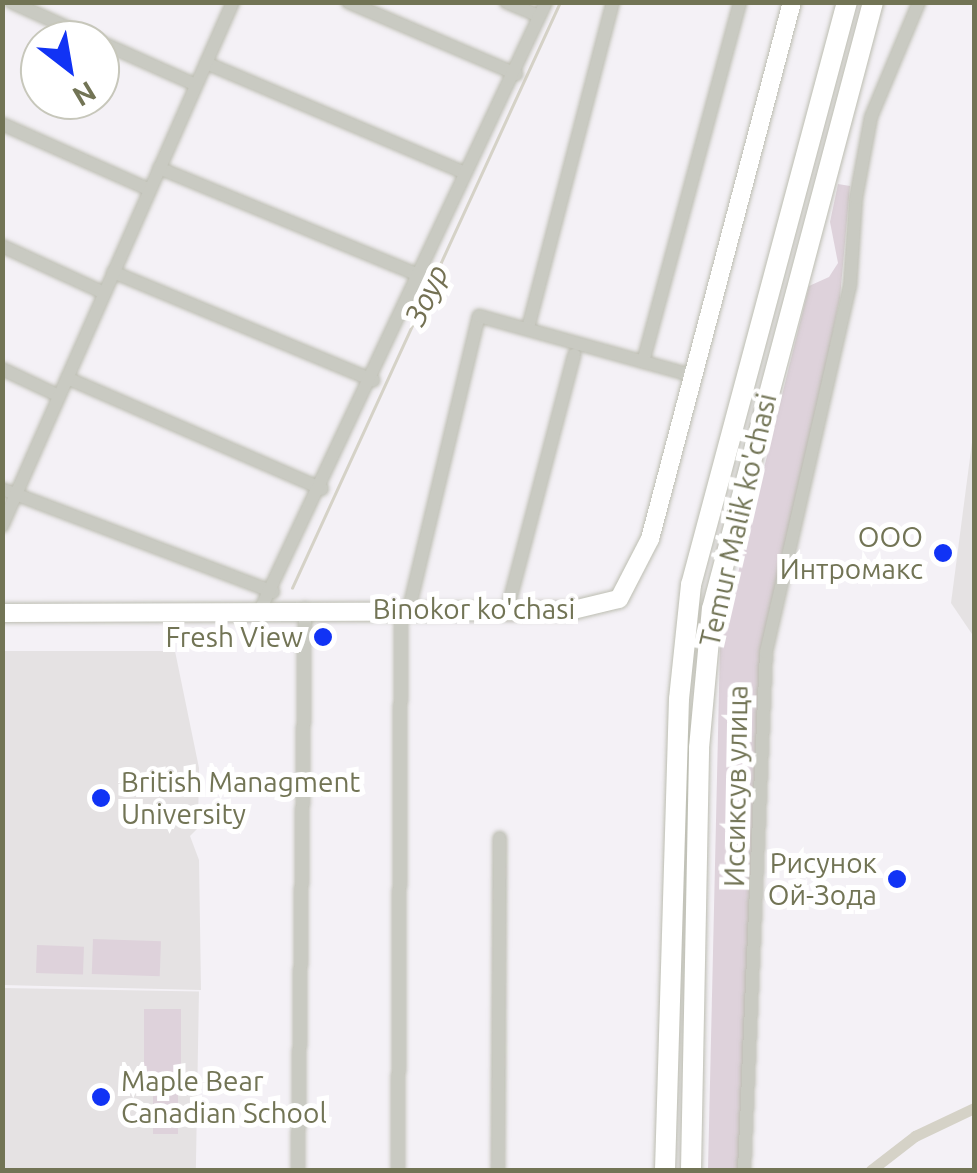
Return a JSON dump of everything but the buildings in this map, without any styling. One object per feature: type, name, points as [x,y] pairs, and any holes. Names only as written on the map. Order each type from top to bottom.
[{"type":"highway","name":"Temur Malik ko'chasi","points":[[666,1170],[684,641],[695,562],[847,2]]},
{"type":"highway","name":"Temur Malik ko'chasi","points":[[692,1170],[705,654],[721,564],[874,2]]},
{"type":"highway","points":[[756,331],[782,338]]},
{"type":"main road","name":"Binokor ko'chasi","points":[[2,613],[261,608],[590,610],[625,594],[650,539],[792,2]]},
{"type":"street","points":[[11,2],[51,20]]},
{"type":"street","points":[[2,526],[9,492],[59,396],[233,2]]},
{"type":"street","points":[[348,2],[516,74]]},
{"type":"street","points":[[506,2],[539,16]]},
{"type":"street","points":[[261,608],[273,592],[322,489],[546,2]]},
{"type":"street","points":[[528,328],[614,2]]},
{"type":"street","points":[[643,362],[740,2]]},
{"type":"street","name":"Иссиксув улица","points":[[744,1170],[766,652],[850,286],[856,198],[871,117],[919,2]]},
{"type":"street","points":[[120,51],[196,85]]},
{"type":"street","points":[[206,64],[466,172]]},
{"type":"street","points":[[2,124],[150,190]]},
{"type":"street","points":[[159,168],[419,275]]},
{"type":"street","points":[[2,246],[104,293]]},
{"type":"street","points":[[114,272],[373,380]]},
{"type":"street","points":[[398,1170],[405,609],[479,316],[694,376]]},
{"type":"street","points":[[507,610],[574,355]]},
{"type":"street","points":[[2,369],[59,396]]},
{"type":"street","points":[[67,378],[322,489]]},
{"type":"street","points":[[9,492],[273,592]]},
{"type":"street","points":[[298,1170],[305,608]]},
{"type":"street","points":[[498,1170],[500,838]]},
{"type":"shaded area","points":[[838,184],[850,186],[840,298],[766,652],[744,1170],[708,1170],[720,646],[809,286],[829,277],[838,263],[830,222]]},
{"type":"shaded area","points":[[974,427],[974,637],[951,603]]},
{"type":"shaded area","name":"British Managment University","points":[[3,651],[175,651],[199,768],[198,828],[190,836],[199,860],[201,990],[3,985]]},
{"type":"shaded area","points":[[93,939],[161,941],[160,976],[92,974]]},
{"type":"shaded area","points":[[37,945],[84,947],[83,975],[36,973]]},
{"type":"shaded area","name":"Maple Bear Canadian School","points":[[3,988],[199,991],[196,1170],[2,1170]]},
{"type":"shaded area","points":[[144,1009],[181,1009],[181,1073],[144,1073]]},
{"type":"shaded area","points":[[153,1091],[178,1091],[178,1134],[153,1134]]},
{"type":"waterway","name":"Зоур","points":[[292,588],[560,2]]},
{"type":"waterway","points":[[871,1170],[915,1136],[974,1108]]},
{"type":"place","name":"ООО Интромакс","points":[[943,553]]},
{"type":"place","name":"Fresh View","points":[[323,637]]},
{"type":"place","name":"British Managment University","points":[[101,798]]},
{"type":"place","name":"Рисунок Ой-Зода","points":[[897,879]]},
{"type":"place","name":"Maple Bear Canadian School","points":[[101,1097]]}]
